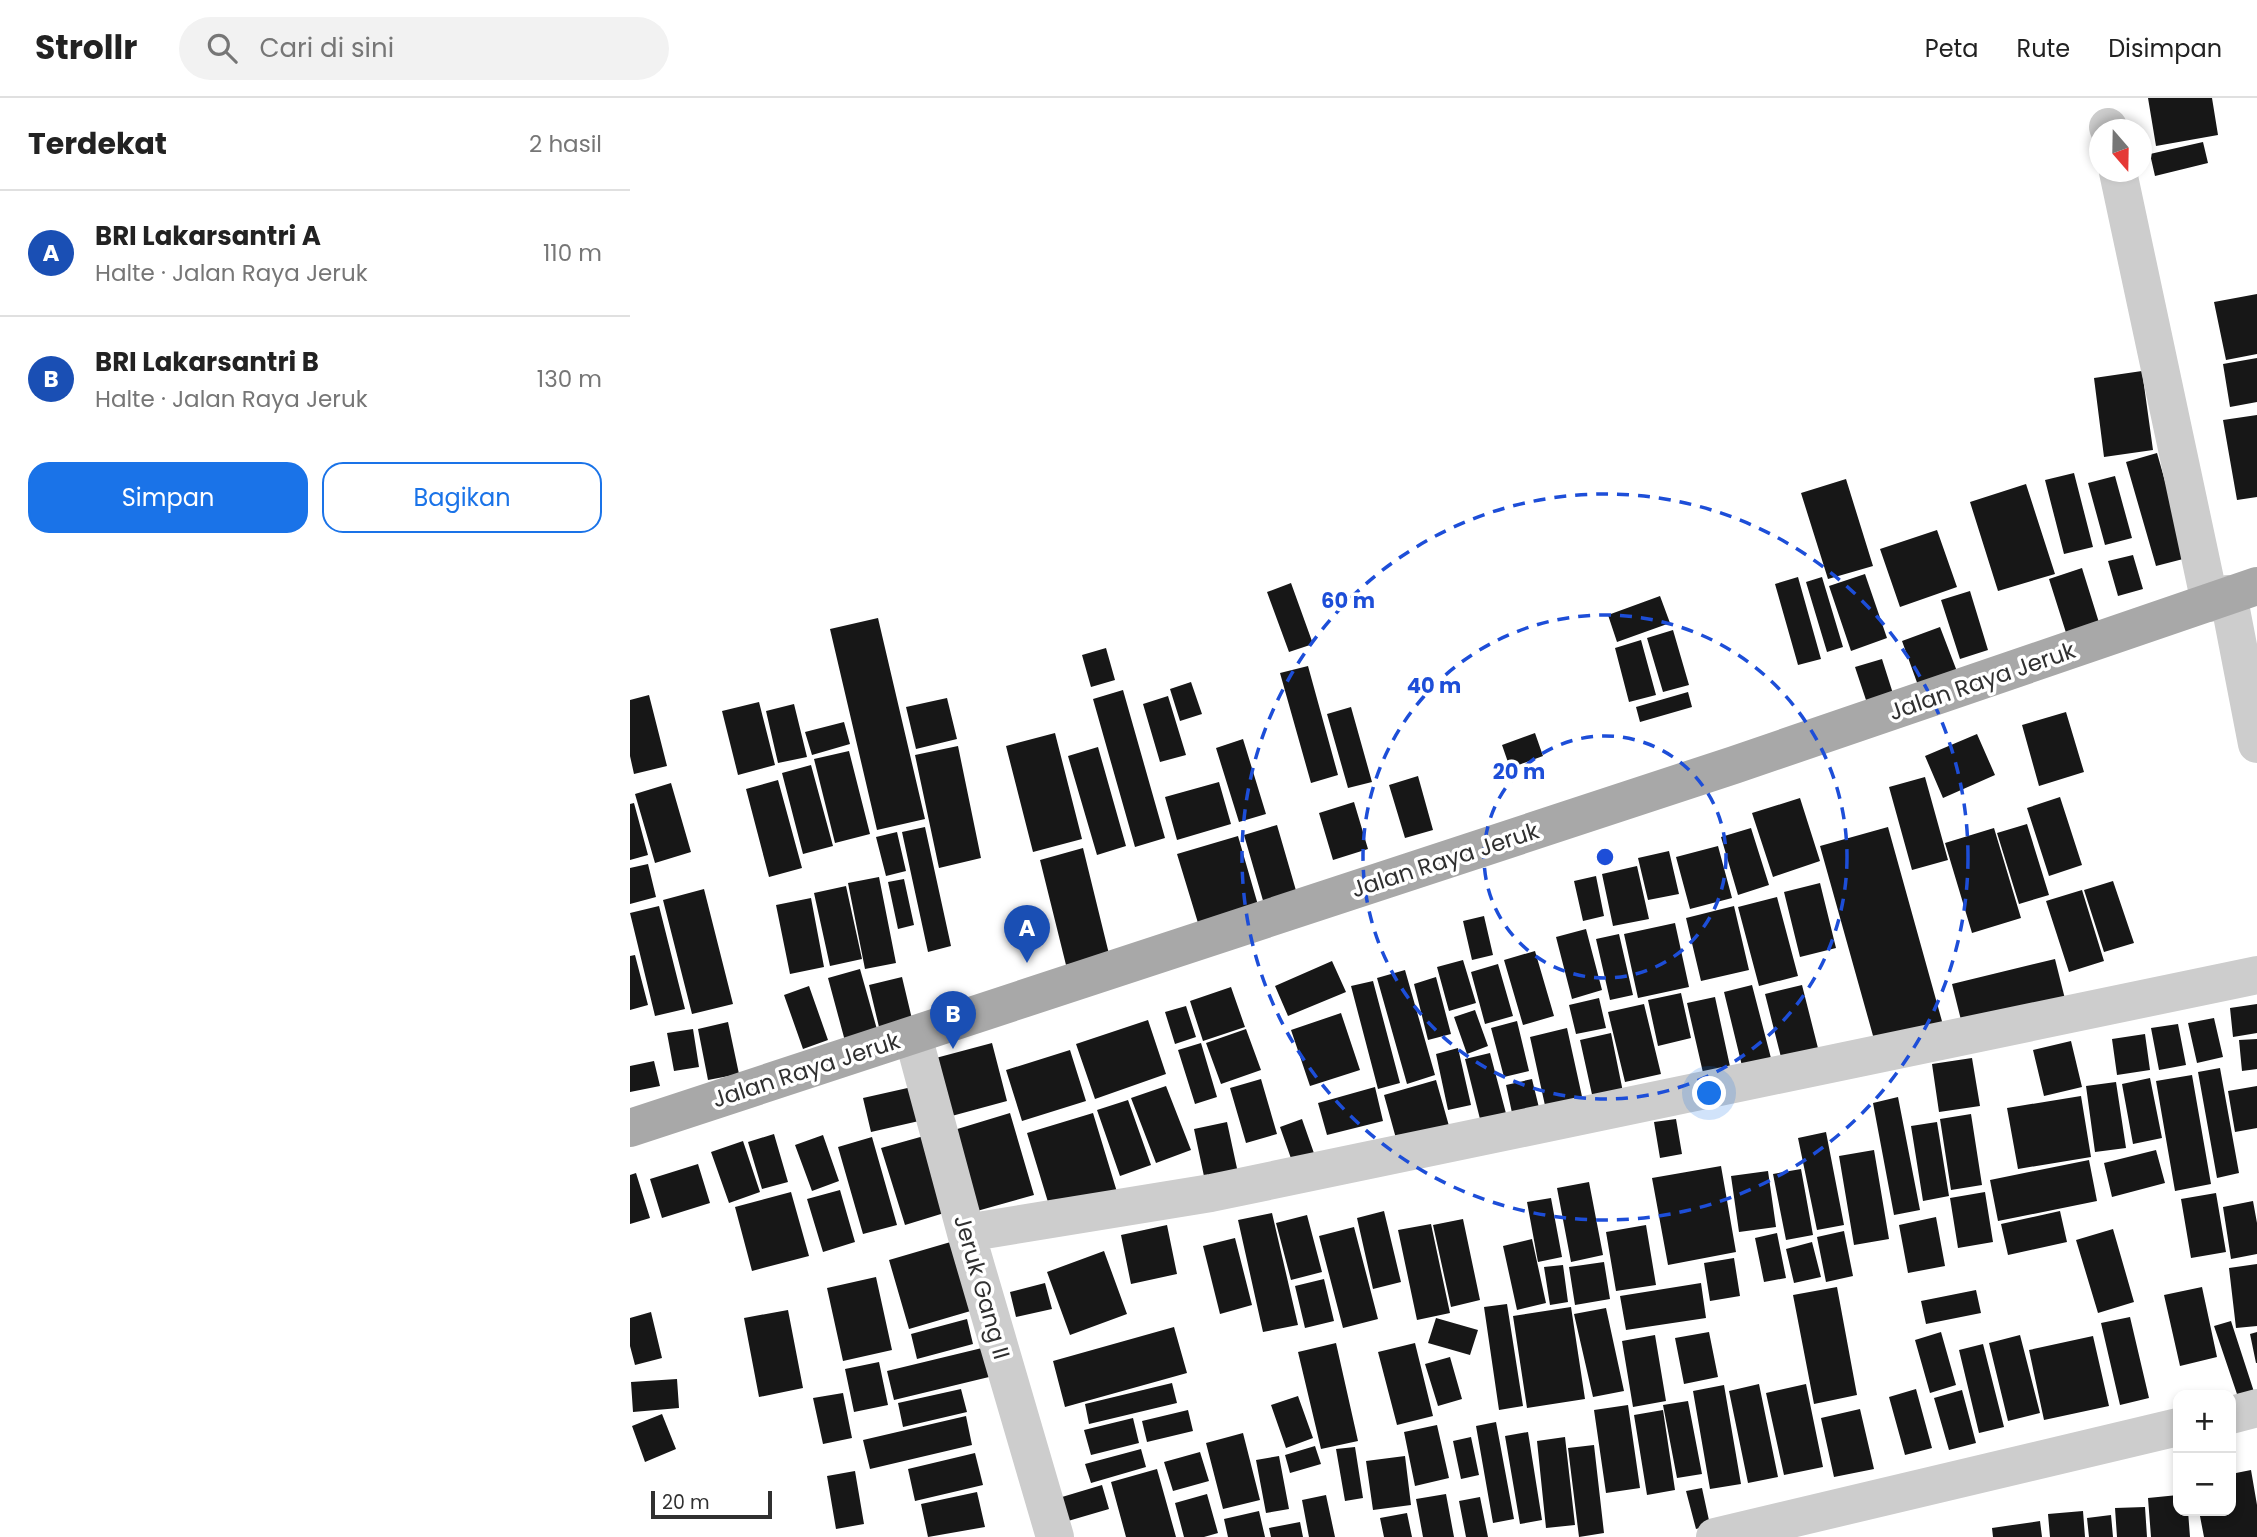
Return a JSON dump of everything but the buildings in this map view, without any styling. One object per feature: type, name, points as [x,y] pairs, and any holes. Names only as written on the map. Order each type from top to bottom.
[{"type":"main road","name":"Jalan Raya Jeruk","points":[[630,1128],[1721,769],[2232,594]]},
{"type":"street","points":[[2121,182],[2232,594],[2257,744]]},
{"type":"street","points":[[966,1233],[1211,1193],[2257,975]]},
{"type":"street","name":"Jeruk Gang II","points":[[913,1035],[966,1233],[1055,1537]]},
{"type":"street","points":[[2236,1414],[2257,1408]]},
{"type":"street","points":[[1715,1537],[2173,1428]]},
{"type":"place","name":"BRI Lakarsantri A","points":[[1027,963]]},
{"type":"place","name":"BRI Lakarsantri B","points":[[953,1049]]}]
